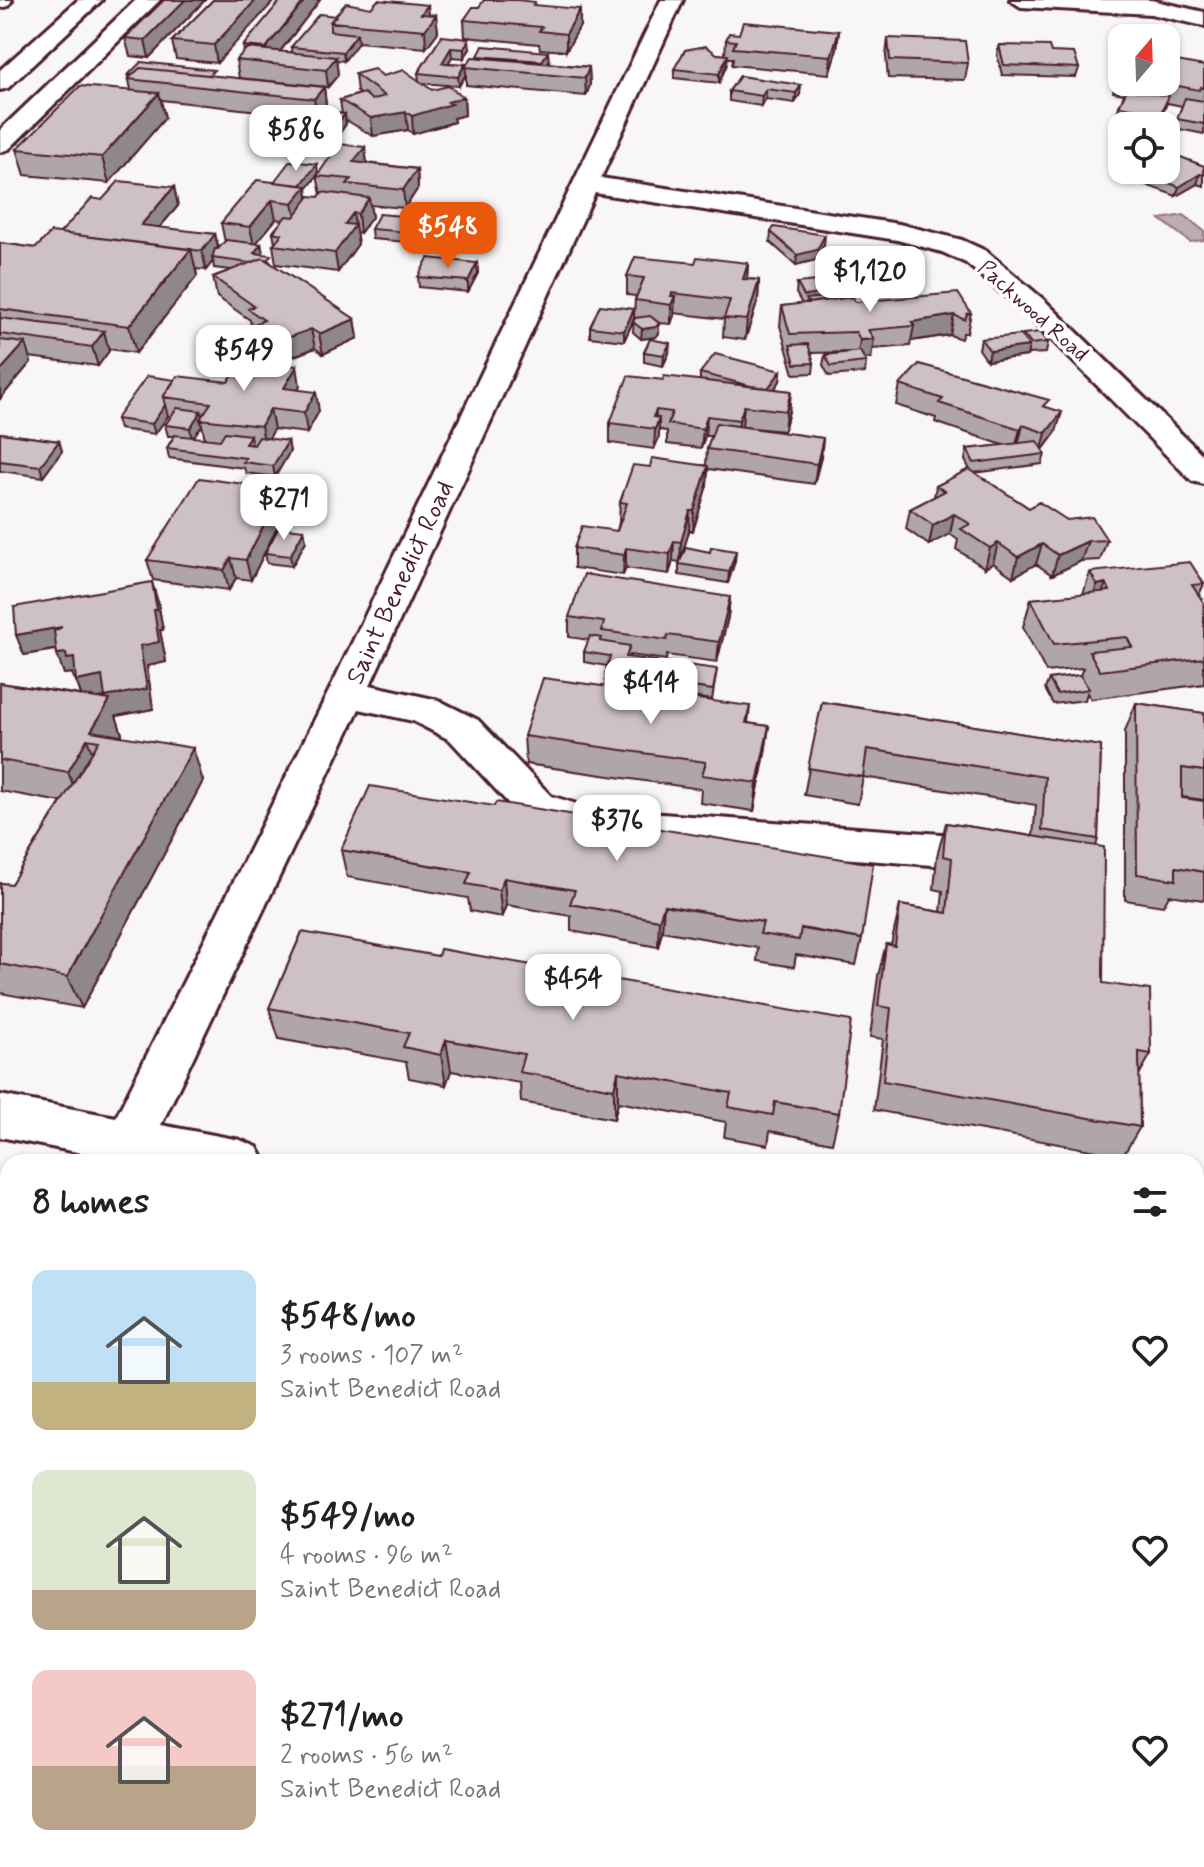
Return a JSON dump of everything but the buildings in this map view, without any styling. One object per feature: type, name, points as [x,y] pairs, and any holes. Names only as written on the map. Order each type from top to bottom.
[{"type":"street","points":[[0,83],[91,0]]},
{"type":"street","points":[[0,144],[149,0]]},
{"type":"street","name":"Saint Benedict Road","points":[[124,1151],[347,693],[672,0]]},
{"type":"street","points":[[1021,0],[1137,6],[1204,19]]},
{"type":"street","name":"Packwood Road","points":[[586,184],[899,232],[952,246],[976,257],[1034,306],[1204,474]]},
{"type":"street","points":[[347,693],[424,710],[464,730],[537,807],[593,824],[1021,856]]},
{"type":"street","points":[[0,1116],[124,1151],[156,1154]]},
{"type":"shaded area","points":[[1184,215],[1204,231],[1204,240],[1190,242],[1160,219]]}]
